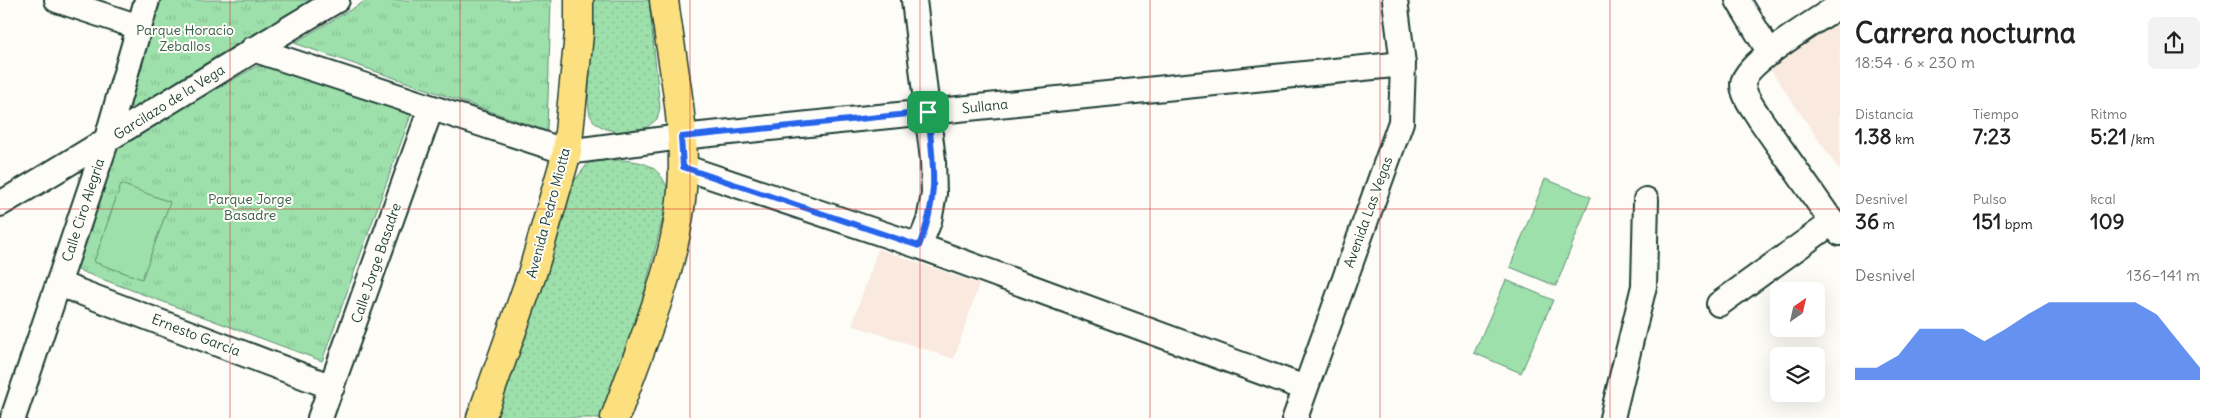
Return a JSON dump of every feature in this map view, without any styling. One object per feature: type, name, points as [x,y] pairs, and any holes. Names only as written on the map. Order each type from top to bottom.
[{"type":"main road","name":"Avenida Pedro Miotta","points":[[481,418],[532,274],[566,152],[579,34],[580,0]]},
{"type":"main road","points":[[615,418],[666,275],[678,226],[683,167],[664,0]]},
{"type":"street","points":[[57,0],[139,27]]},
{"type":"street","name":"Calle Ciro Alegria","points":[[13,418],[106,142],[147,0]]},
{"type":"street","name":"Garcilazo de la Vega","points":[[0,204],[106,142],[253,49],[336,0]]},
{"type":"street","points":[[914,0],[928,112],[934,194],[929,221],[919,246]]},
{"type":"street","name":"Avenida Las Vegas","points":[[1295,418],[1400,122],[1403,64],[1395,0]]},
{"type":"street","points":[[1738,0],[1770,53]]},
{"type":"street","points":[[1719,304],[1836,228],[1760,119],[1748,100],[1743,86],[1746,74],[1770,53],[1840,5]]},
{"type":"street","points":[[253,49],[566,152]]},
{"type":"street","name":"Sullana","points":[[566,152],[681,137],[1403,64]]},
{"type":"street","name":"Calle Jorge Basadre","points":[[320,418],[431,108]]},
{"type":"street","points":[[683,167],[919,246],[1305,388]]},
{"type":"street","points":[[1612,418],[1644,286],[1646,200]]},
{"type":"street","name":"Ernesto García","points":[[59,284],[332,387]]},
{"type":"shaded area","points":[[1840,19],[1840,171],[1768,66]]},
{"type":"shaded area","points":[[878,249],[979,284],[954,359],[852,325]]},
{"type":"green space","name":"Parque Horacio Zeballos","points":[[159,0],[321,0],[137,110],[129,105],[127,98]]},
{"type":"green space","points":[[367,0],[551,0],[547,131],[294,43]]},
{"type":"green space","points":[[589,0],[649,0],[660,108],[657,119],[642,131],[618,132],[606,129],[595,123],[590,115],[588,103],[590,72]]},
{"type":"green space","name":"Parque Jorge Basadre","points":[[257,66],[270,67],[411,115],[322,361],[75,269],[119,144]]},
{"type":"green space","points":[[606,160],[637,162],[653,168],[665,182],[669,193],[638,318],[605,418],[494,418],[568,189],[589,162]]},
{"type":"green space","points":[[1545,179],[1591,197],[1556,286],[1510,267]]},
{"type":"green space","points":[[121,184],[170,202],[142,279],[94,262]]},
{"type":"green space","points":[[1506,280],[1553,300],[1521,373],[1474,353]]},
{"type":"route","points":[[928,112],[934,194],[929,221],[919,246],[683,167],[681,137],[928,112]]}]
